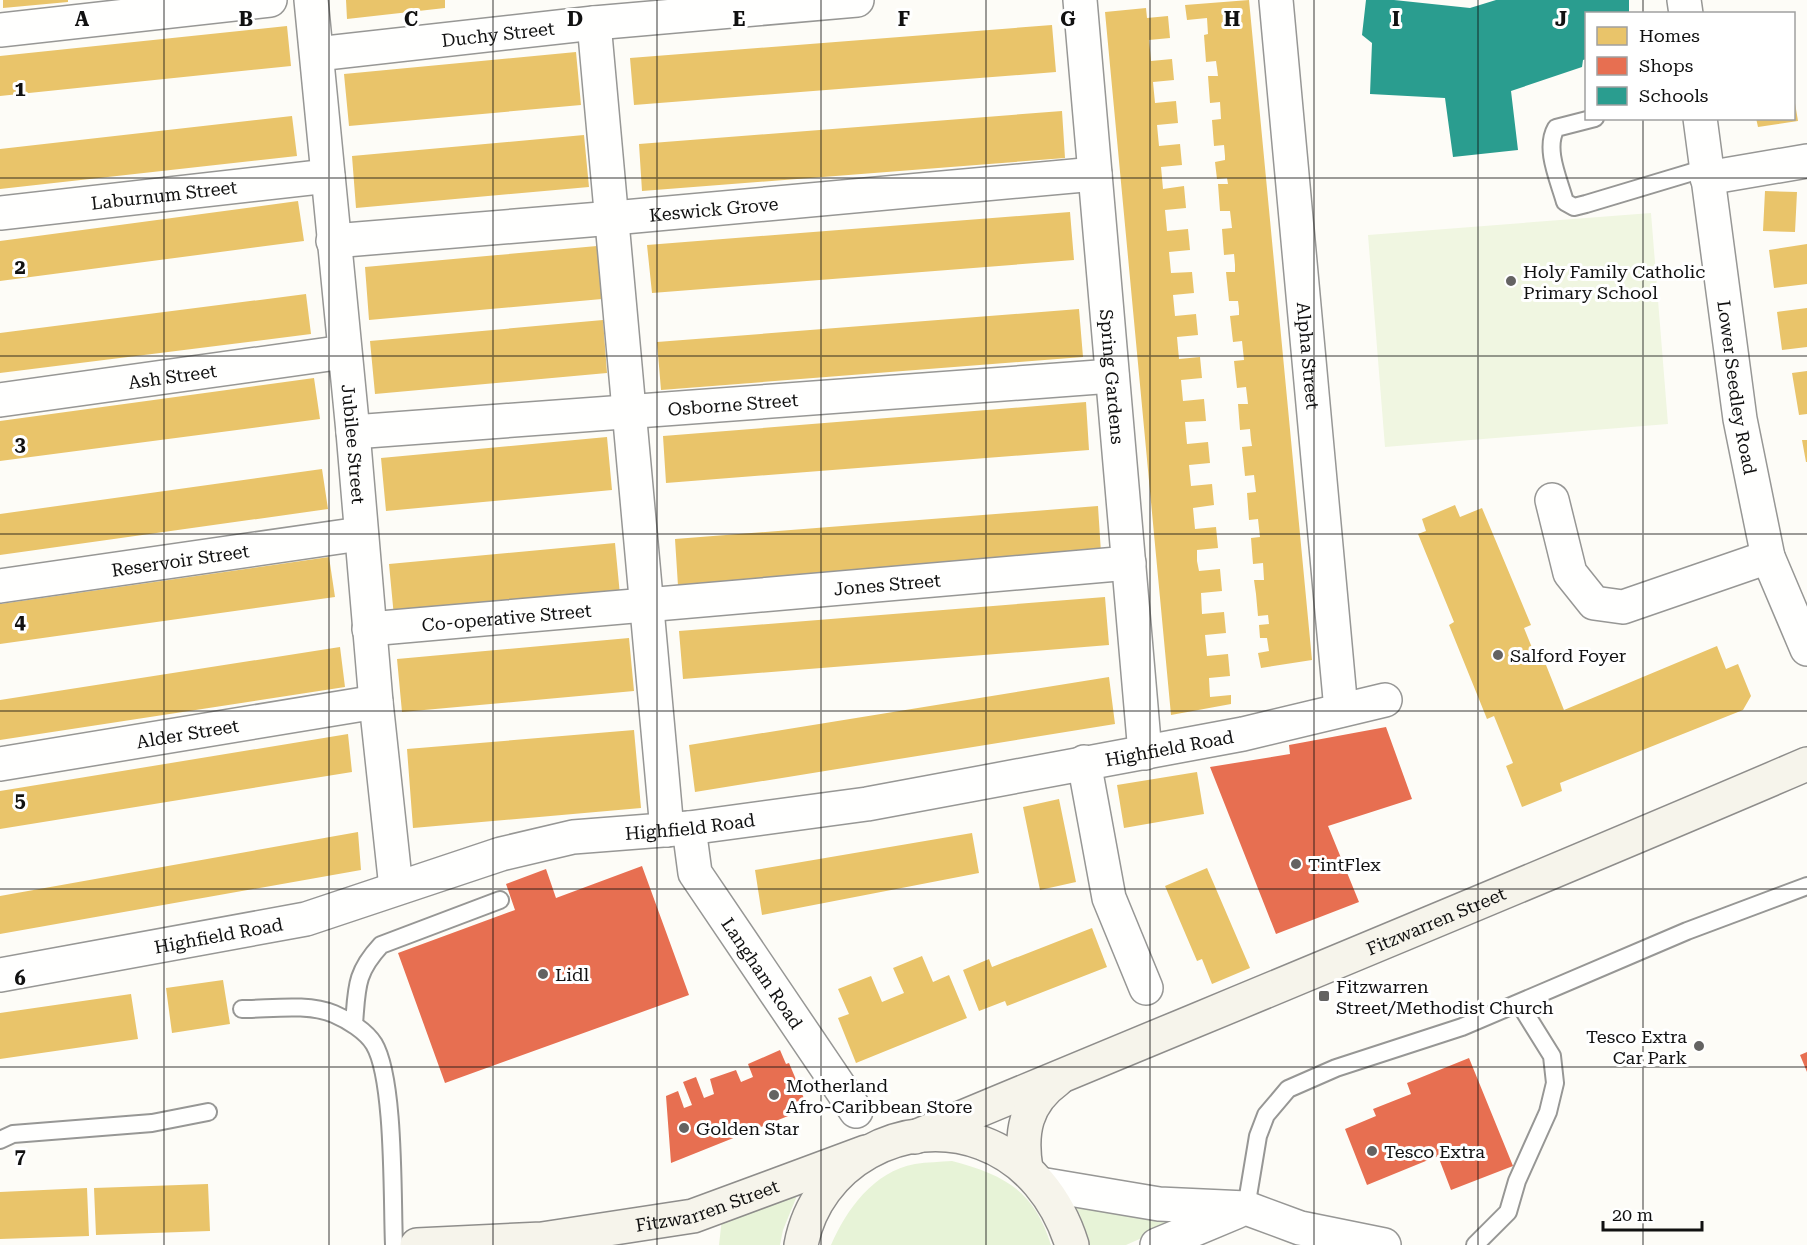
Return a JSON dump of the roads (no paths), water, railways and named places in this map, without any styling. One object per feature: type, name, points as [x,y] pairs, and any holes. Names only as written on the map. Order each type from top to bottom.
[{"type":"street","points":[[0,30],[270,0]]},
{"type":"street","name":"Jubilee Street","points":[[311,0],[353,432],[369,629],[396,888]]},
{"type":"street","name":"Duchy Street","points":[[317,54],[594,23],[857,0]]},
{"type":"street","name":"Spring Gardens","points":[[1080,0],[1145,753]]},
{"type":"street","name":"Alpha Street","points":[[1276,0],[1341,710]]},
{"type":"street","name":"Langham Road","points":[[594,23],[662,780],[695,873],[856,1111]]},
{"type":"street","name":"Lower Seedley Road","points":[[1700,120],[1740,419],[1768,557],[1807,648]]},
{"type":"street","points":[[1707,173],[1807,161]]},
{"type":"street","name":"Keswick Grove","points":[[333,241],[1095,174]]},
{"type":"street","name":"Laburnum Street","points":[[0,213],[328,176]]},
{"type":"street","name":"Ash Street","points":[[0,400],[344,352]]},
{"type":"street","name":"Osborne Street","points":[[353,432],[1112,376]]},
{"type":"street","points":[[1552,500],[1570,573],[1594,603],[1623,607],[1768,557]]},
{"type":"street","name":"Reservoir Street","points":[[0,586],[360,534]]},
{"type":"street","name":"Jones Street","points":[[646,607],[1129,563]]},
{"type":"street","name":"Co-operative Street","points":[[369,629],[646,607]]},
{"type":"street","name":"Highfield Road","points":[[0,975],[306,918],[501,854],[573,837],[678,829],[867,804],[1084,762],[1145,753],[1385,700]]},
{"type":"street","name":"Alder Street","points":[[0,764],[376,702]]},
{"type":"street","points":[[1084,762],[1109,898],[1146,988]]},
{"type":"street","name":"Fitzwarren Street","points":[[542,1239],[693,1216],[880,1145],[915,1137],[1455,915],[1807,764]]},
{"type":"street","name":"Fitzwarren Street","points":[[1033,1176],[1022,1145],[1025,1124],[1031,1108],[1043,1090],[1063,1075]]},
{"type":"street","points":[[915,1137],[950,1136],[982,1143],[1033,1176],[1160,1204],[1246,1208],[1300,1228],[1384,1245]]},
{"type":"street","points":[[801,1245],[804,1228],[831,1179],[866,1152]]},
{"type":"street","points":[[1033,1176],[1064,1221],[1072,1245]]},
{"type":"street","points":[[1157,1245],[1246,1208]]},
{"type":"street","name":"Fitzwarren Street","points":[[417,1245],[542,1239],[654,1245]]},
{"type":"lane","points":[[1587,120],[1556,128],[1550,147],[1565,202],[1574,207],[1707,173]]},
{"type":"lane","points":[[1246,1208],[1258,1136],[1266,1115],[1288,1089],[1336,1068],[1462,1027],[1687,932],[1807,886]]},
{"type":"lane","points":[[354,1024],[358,977],[369,958],[381,945],[501,900]]},
{"type":"lane","points":[[1475,1245],[1508,1212],[1517,1181],[1548,1112],[1555,1083],[1552,1056],[1519,1003]]},
{"type":"lane","points":[[242,1009],[301,1009],[332,1013],[354,1024],[374,1043],[385,1071],[394,1245]]},
{"type":"lane","points":[[0,1140],[13,1134],[152,1123],[208,1112]]},
{"type":"place","name":"Holy Family Catholic Primary School","points":[[1511,281]]},
{"type":"place","name":"Salford Foyer","points":[[1498,655]]},
{"type":"place","name":"TintFlex","points":[[1296,864]]},
{"type":"place","name":"Lidl","points":[[543,974]]},
{"type":"place","name":"Fitzwarren Street/Methodist Church","points":[[1324,996]]},
{"type":"place","name":"Tesco Extra Car Park","points":[[1699,1046]]},
{"type":"place","name":"Motherland Afro-Caribbean Store","points":[[774,1095]]},
{"type":"place","name":"Golden Star","points":[[684,1128]]},
{"type":"place","name":"Tesco Extra","points":[[1372,1151]]}]
